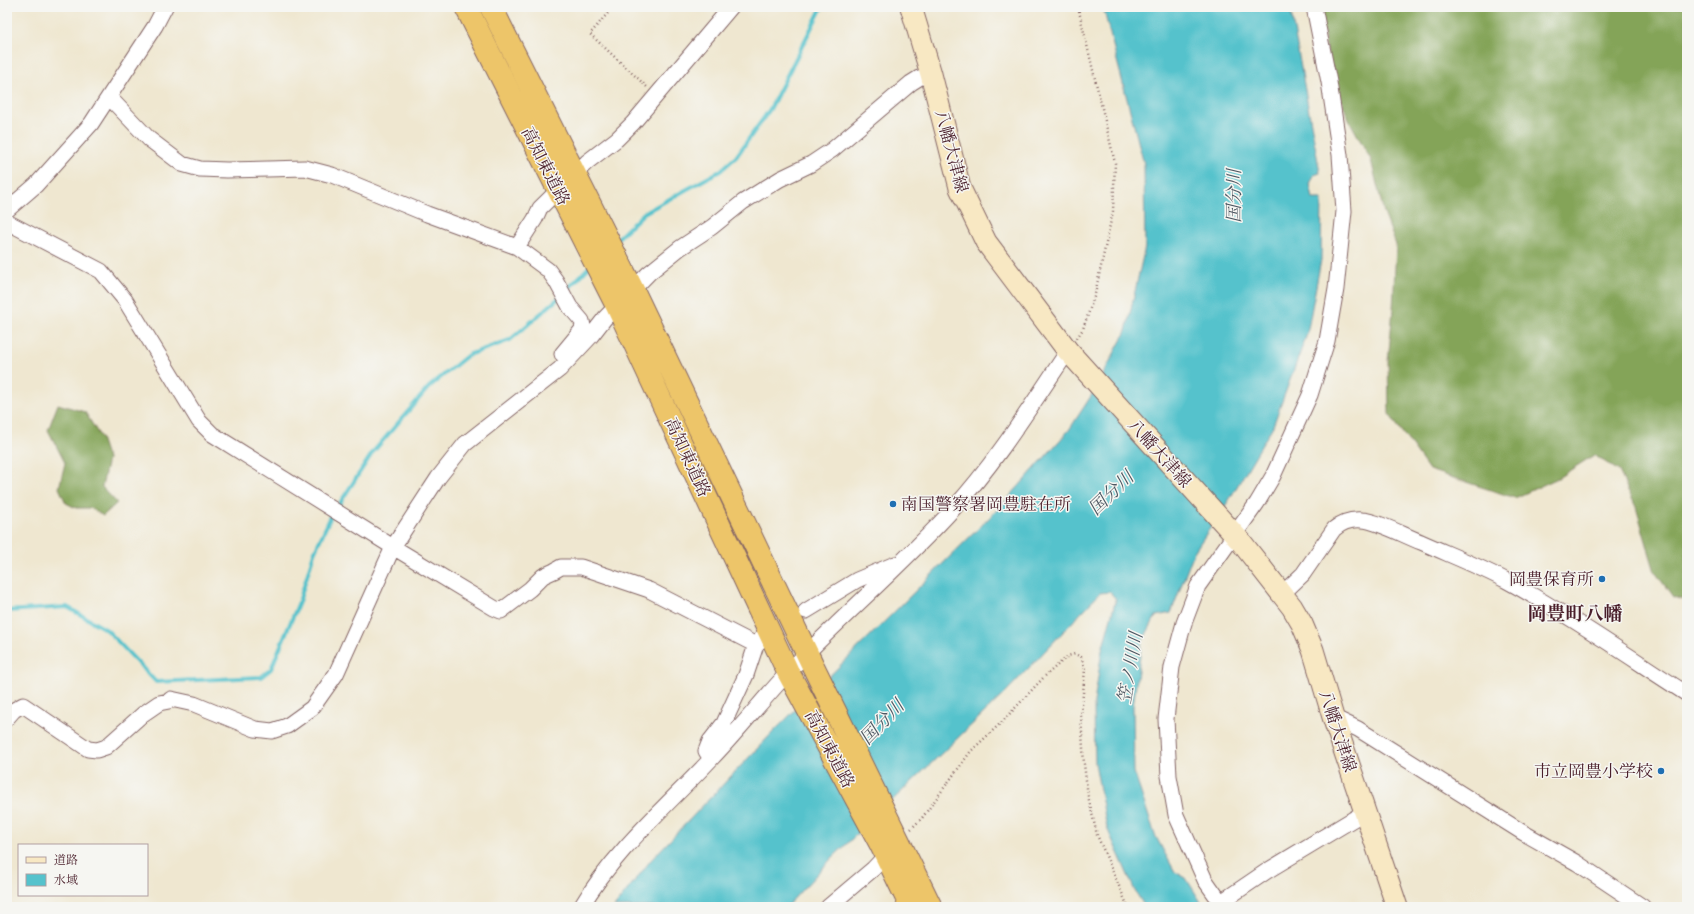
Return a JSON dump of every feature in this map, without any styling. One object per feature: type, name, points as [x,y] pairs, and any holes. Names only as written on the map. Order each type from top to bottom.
[{"type":"highway","name":"高知東道路","points":[[466,7],[558,190],[594,237]]},
{"type":"highway","name":"高知東道路","points":[[491,7],[574,174],[594,237],[612,274],[617,306],[792,678],[890,843],[931,907]]},
{"type":"highway","name":"高知東道路","points":[[612,274],[633,290],[810,660],[890,843],[912,907]]},
{"type":"main road","name":"八幡大津線","points":[[911,7],[931,74],[960,188],[986,242],[1070,354],[1233,534],[1292,607],[1302,624],[1313,650],[1333,717],[1397,907]]},
{"type":"street","points":[[7,210],[36,185],[91,124],[155,26],[165,7]]},
{"type":"street","points":[[517,247],[535,220],[540,208],[586,162],[617,139],[633,123],[731,7]]},
{"type":"street","points":[[1314,8],[1329,82],[1340,155],[1344,211],[1336,289],[1327,341],[1310,395],[1273,476],[1258,503],[1233,534],[1198,586],[1184,623],[1172,667],[1166,719],[1169,776],[1176,814],[1218,906],[1267,871],[1365,812]]},
{"type":"street","points":[[7,718],[14,710],[23,705],[88,749],[97,750],[106,747],[143,714],[159,703],[169,701],[171,699],[194,704],[255,729],[272,731],[287,726],[312,708],[336,674],[393,547],[438,478],[465,444],[560,369],[649,273],[680,248],[712,227],[743,202],[780,179],[820,158],[911,83],[919,78],[931,74]]},
{"type":"street","points":[[109,97],[149,139],[182,164],[200,169],[227,170],[306,168],[332,175],[427,214],[517,247],[548,270],[556,281],[570,307],[582,321],[583,327],[562,355],[560,369]]},
{"type":"street","points":[[7,222],[101,271],[125,300],[198,421],[212,434],[464,591],[501,611],[530,589],[543,576],[561,566],[581,567],[650,590],[759,641],[746,675],[724,723],[710,741],[706,751],[711,759]]},
{"type":"street","points":[[581,907],[590,892],[648,822],[810,660],[955,507],[1009,438],[1070,354]]},
{"type":"street","points":[[1282,594],[1303,574],[1334,529],[1340,523],[1350,520],[1362,520],[1385,527],[1473,564],[1506,581],[1583,626],[1687,694]]},
{"type":"street","points":[[806,611],[857,580],[904,561]]},
{"type":"street","points":[[1333,717],[1358,729],[1522,832],[1577,862],[1624,902],[1643,907]]},
{"type":"street","points":[[828,907],[890,843]]},
{"type":"path","points":[[613,7],[590,34],[656,96]]},
{"type":"path","points":[[1070,354],[1083,329],[1095,294],[1113,211],[1115,163],[1078,7]]},
{"type":"path","points":[[890,843],[922,818],[971,751],[1004,721],[1044,678],[1068,656],[1074,654],[1081,657],[1085,669],[1081,717],[1088,796],[1097,835],[1128,907]]},
{"type":"green space","points":[[1319,7],[1687,7],[1687,601],[1673,597],[1655,572],[1636,507],[1619,471],[1594,455],[1558,478],[1515,498],[1429,470],[1389,414],[1388,361],[1393,309],[1396,245],[1384,213],[1371,160],[1349,120],[1331,73]]},
{"type":"green space","points":[[58,404],[85,412],[101,438],[108,459],[102,487],[117,503],[103,516],[91,508],[76,508],[66,503],[59,488],[65,463],[48,430]]},
{"type":"water","points":[[1103,7],[1290,7],[1320,173],[1314,175],[1310,184],[1313,199],[1322,199],[1321,260],[1307,334],[1273,426],[1229,500],[1194,552],[1171,613],[1156,616],[1142,642],[1133,706],[1134,772],[1155,835],[1175,872],[1186,878],[1204,907],[1145,907],[1135,891],[1107,828],[1095,763],[1094,703],[1102,650],[1116,599],[1110,592],[1100,593],[1006,692],[832,858],[786,907],[614,907],[651,860],[775,730],[1003,504],[1069,430],[1093,393],[1126,331],[1145,247],[1144,164]]},
{"type":"waterway","points":[[616,240],[644,213],[720,171],[736,157],[770,109],[822,7]]},
{"type":"waterway","points":[[567,290],[590,266]]},
{"type":"waterway","points":[[338,506],[373,452],[429,387],[468,355],[510,340],[560,297]]},
{"type":"waterway","points":[[7,611],[67,607],[107,630],[156,682],[261,677],[271,669],[299,602],[314,553],[331,516]]},
{"type":"place","name":"南国警察署岡豊駐在所","points":[[893,504]]},
{"type":"place","name":"岡豊保育所","points":[[1602,579]]},
{"type":"place","name":"市立岡豊小学校","points":[[1661,771]]},
{"type":"district","name":"岡豊町八幡","points":[[1575,613]]},
{"type":"water label","name":"国分川","points":[[1234,196]]},
{"type":"water label","name":"国分川","points":[[1111,493]]},
{"type":"water label","name":"笠ノ川川","points":[[1130,668]]},
{"type":"water label","name":"国分川","points":[[882,722]]}]
